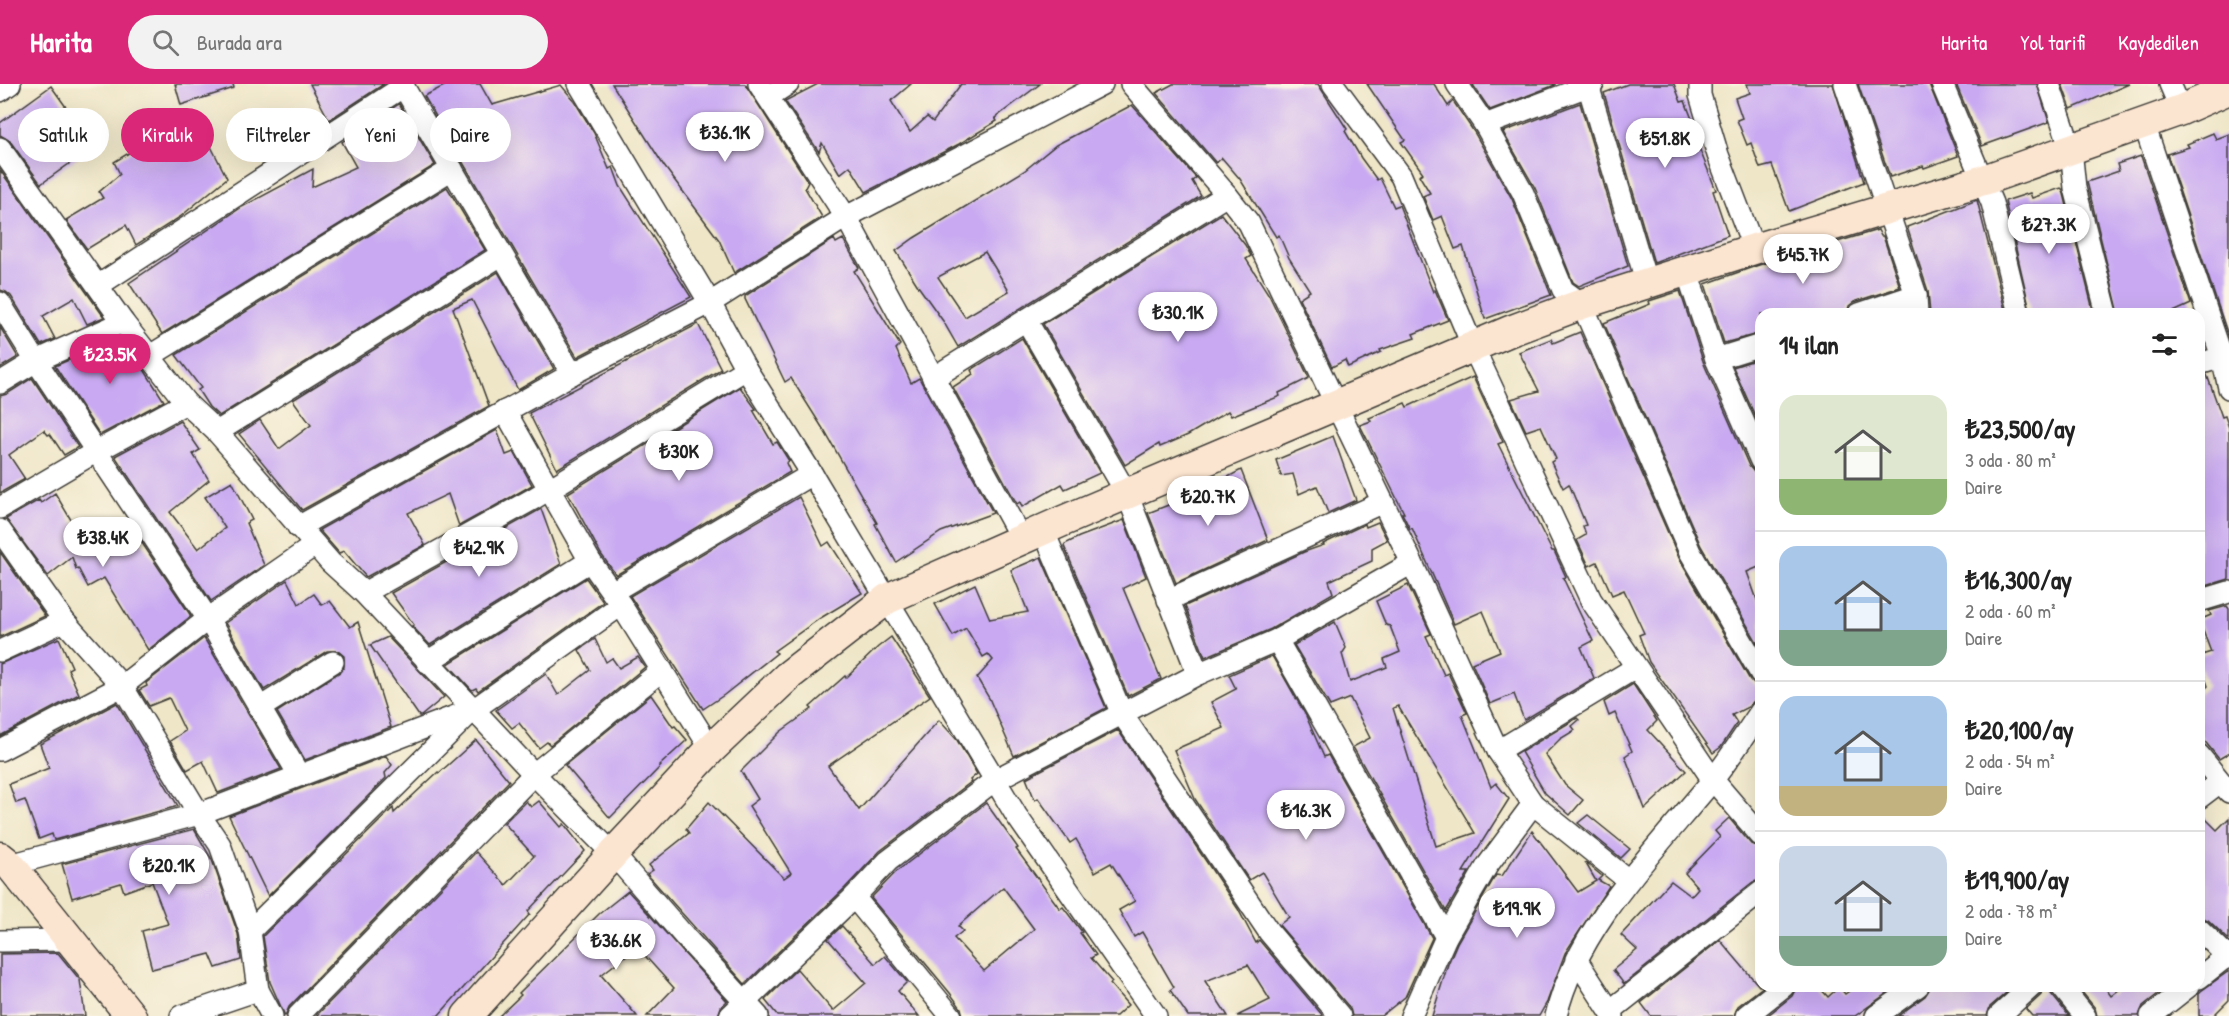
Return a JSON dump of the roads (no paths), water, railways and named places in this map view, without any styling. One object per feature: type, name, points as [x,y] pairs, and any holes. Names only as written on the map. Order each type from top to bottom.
[{"type":"street","points":[[0,91],[10,84]]},
{"type":"street","points":[[579,84],[710,303],[746,369],[812,474],[1016,815],[1156,1016]]},
{"type":"street","points":[[788,84],[764,90],[846,217],[933,378],[1032,535],[1122,714],[1269,932],[1341,1016]]},
{"type":"street","points":[[298,526],[572,374],[710,303],[846,217],[1102,84]]},
{"type":"street","points":[[1131,84],[1249,223],[1412,563],[1498,751],[1533,804],[1628,880]]},
{"type":"street","points":[[1333,84],[1401,176],[1473,347],[1591,600],[1713,780],[1755,829]]},
{"type":"street","points":[[1457,84],[1485,125],[1523,193],[1563,290],[1582,304],[1690,552],[1755,664]]},
{"type":"street","points":[[1700,84],[1700,95],[1718,155],[1754,249]]},
{"type":"street","points":[[1845,84],[1887,208],[1916,304],[1893,308]]},
{"type":"street","points":[[1942,84],[1992,203],[2018,308]]},
{"type":"street","points":[[2049,84],[2071,149],[2075,188],[2105,308]]},
{"type":"street","points":[[99,285],[403,85],[572,374]]},
{"type":"street","points":[[1485,125],[1564,89],[1591,85],[1647,285]]},
{"type":"street","points":[[467,1016],[711,749],[788,676],[887,599],[1337,404],[1582,304],[1754,249],[1984,180],[2144,124],[2175,97],[2229,89]]},
{"type":"street","points":[[2144,124],[2225,356],[2229,388]]},
{"type":"street","points":[[0,148],[123,322],[186,403],[217,432],[315,546],[364,593],[427,662],[613,854],[686,938],[745,1011],[888,861],[995,780],[1198,674],[1278,640],[1412,563]]},
{"type":"street","points":[[150,356],[452,169]]},
{"type":"street","points":[[933,378],[1227,195]]},
{"type":"street","points":[[217,432],[501,255]]},
{"type":"street","points":[[1687,272],[1716,359],[1755,447]]},
{"type":"street","points":[[0,303],[36,361],[208,619],[299,775]]},
{"type":"street","points":[[1026,320],[1126,494],[1198,674]]},
{"type":"street","points":[[0,383],[36,361],[123,322]]},
{"type":"street","points":[[1716,359],[1755,347]]},
{"type":"street","points":[[2205,362],[2225,356]]},
{"type":"street","points":[[364,593],[549,489],[746,369]]},
{"type":"street","points":[[0,508],[97,451],[186,403]]},
{"type":"street","points":[[506,411],[590,561],[617,598],[711,749]]},
{"type":"street","points":[[250,931],[473,710],[617,598],[812,474]]},
{"type":"street","points":[[1168,600],[1383,502]]},
{"type":"street","points":[[0,530],[64,621],[122,686],[220,845],[250,931],[258,990],[272,1016]]},
{"type":"street","points":[[0,750],[122,686],[208,619],[315,546]]},
{"type":"street","points":[[427,662],[590,561]]},
{"type":"street","points":[[2205,599],[2229,592]]},
{"type":"street","points":[[0,651],[64,621]]},
{"type":"street","points":[[1278,640],[1446,937]]},
{"type":"street","points":[[260,708],[333,662]]},
{"type":"street","points":[[1498,751],[1635,668]]},
{"type":"street","points":[[298,1016],[534,774],[662,670]]},
{"type":"street","points":[[131,1016],[5,861],[199,814],[473,710]]},
{"type":"street","points":[[1556,1016],[1576,959],[1628,880],[1713,780],[1755,720]]},
{"type":"street","points":[[2205,762],[2225,787],[2205,795]]},
{"type":"street","points":[[1411,1016],[1446,937],[1487,866],[1533,804]]},
{"type":"street","points":[[854,897],[951,1016]]},
{"type":"street","points":[[1576,959],[1612,1014],[1755,897]]},
{"type":"street","points":[[2205,935],[2228,957],[2205,974]]},
{"type":"street","points":[[0,941],[70,940]]},
{"type":"street","points":[[181,1016],[258,990]]},
{"type":"street","points":[[1746,1016],[1776,992]]},
{"type":"street","points":[[1881,1015],[1910,992]]},
{"type":"street","points":[[1999,1016],[2025,992]]},
{"type":"street","points":[[2066,992],[2085,1016]]},
{"type":"street","points":[[2151,1016],[2181,992]]}]
